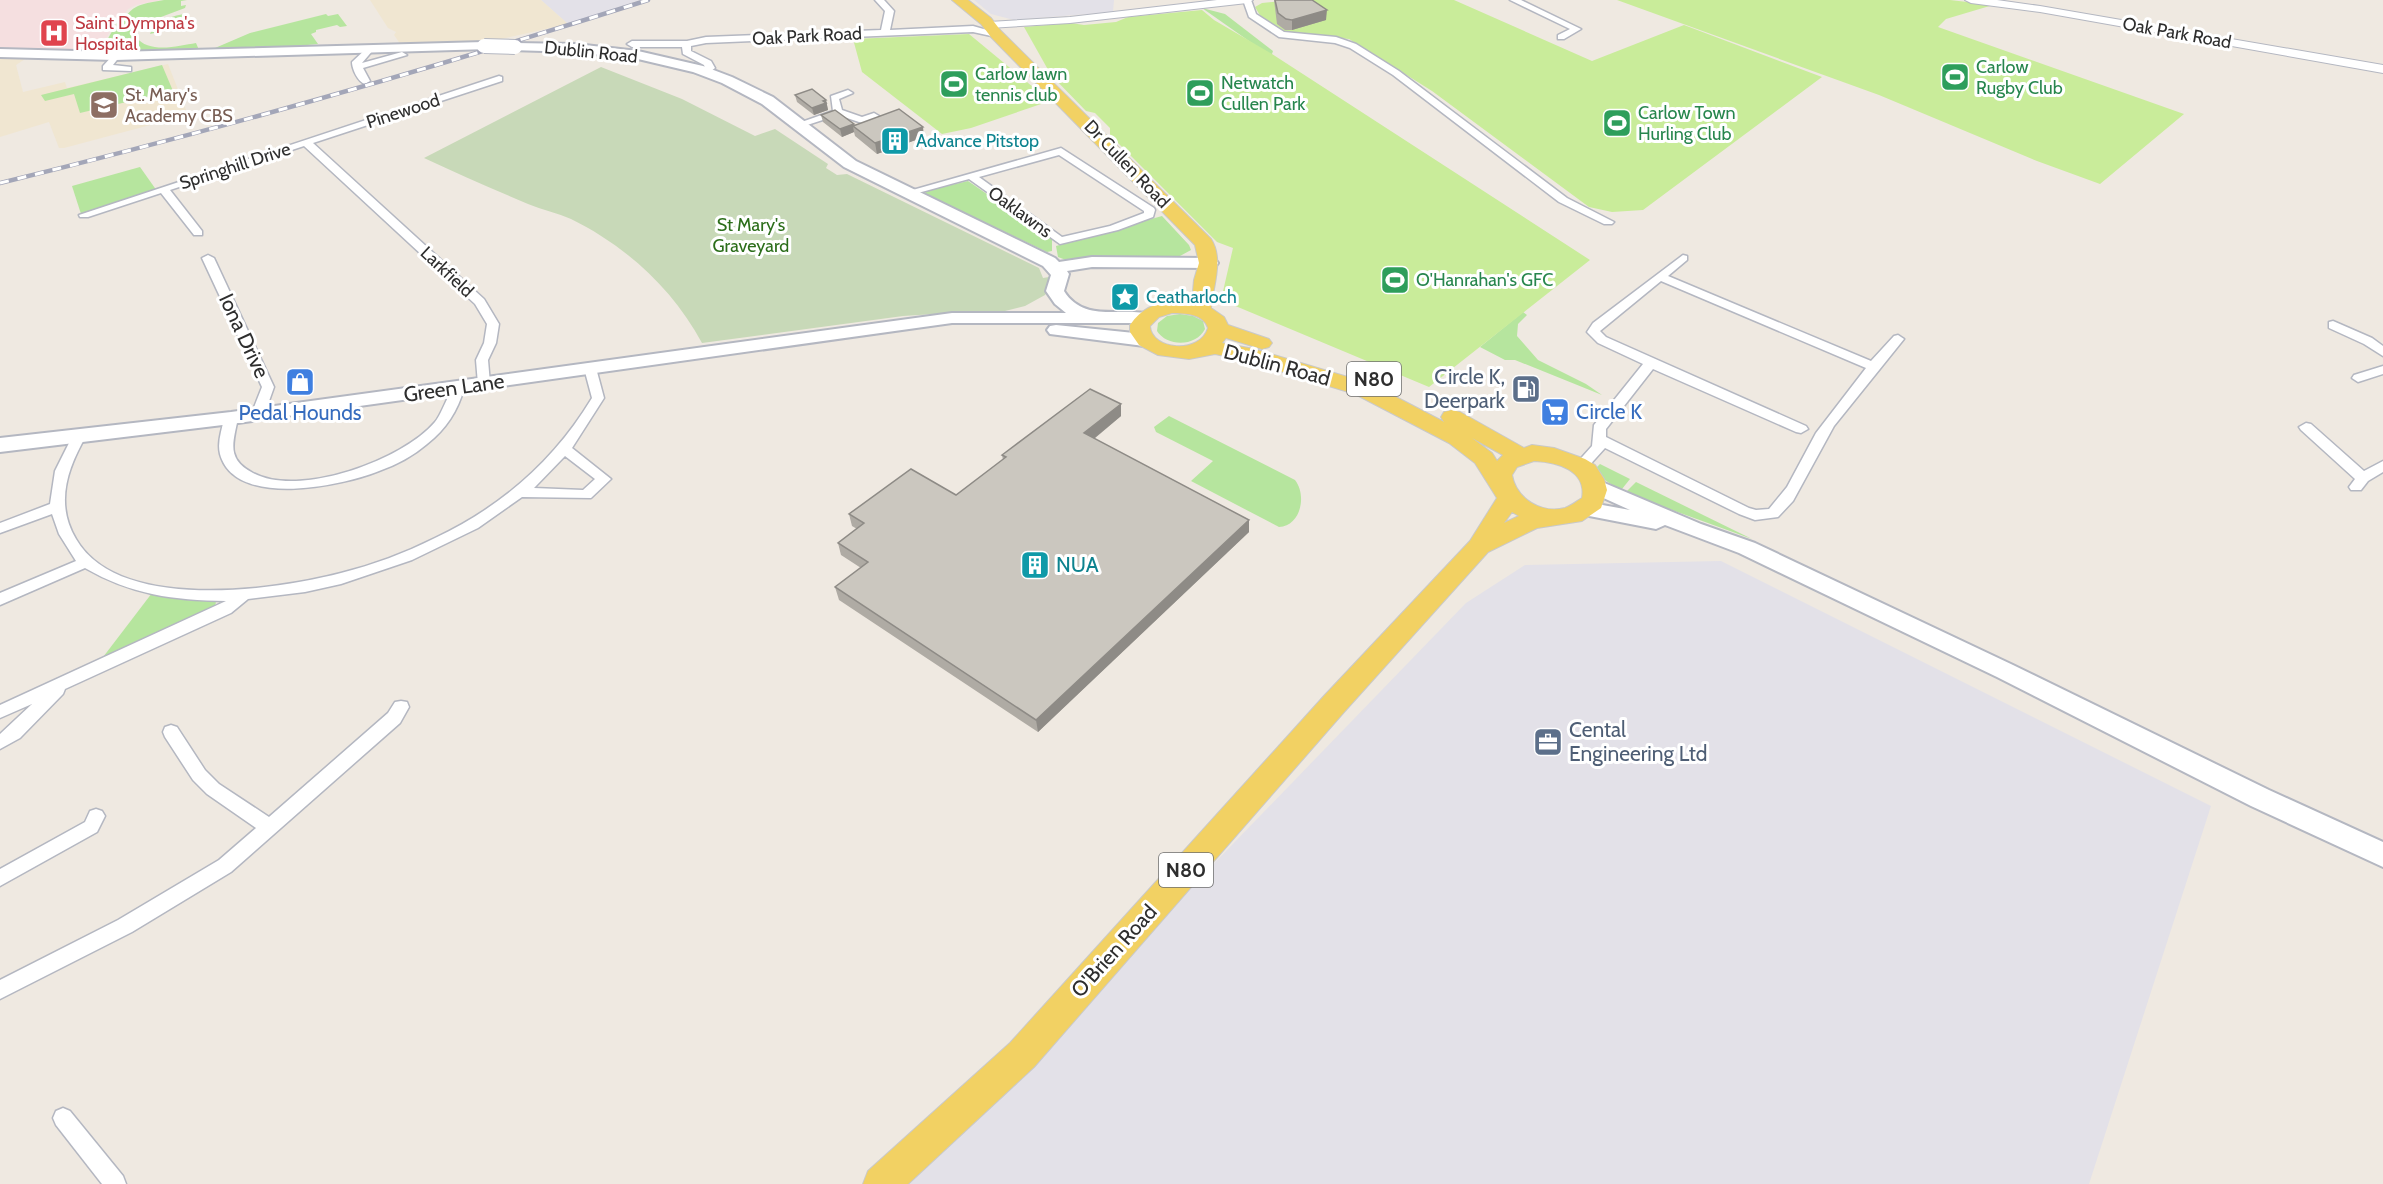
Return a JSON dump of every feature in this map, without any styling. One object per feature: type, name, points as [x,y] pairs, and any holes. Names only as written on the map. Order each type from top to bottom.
[{"type":"main road","name":"Dr Cullen Road","points":[[959,0],[1204,243],[1207,272]]},
{"type":"main road","name":"Dublin Road","points":[[0,53],[115,56],[484,46],[600,50],[706,72],[756,93],[850,164],[1033,254],[1056,268]]},
{"type":"main road","points":[[1054,321],[1054,293],[1060,274],[1056,268],[1092,262],[1207,272]]},
{"type":"main road","points":[[1143,340],[1140,325],[1145,318],[1170,306],[1207,272]]},
{"type":"main road","points":[[1201,310],[1207,272]]},
{"type":"main road","points":[[1054,293],[1067,307],[1092,316]]},
{"type":"main road","points":[[1001,317],[1030,307],[1054,293]]},
{"type":"main road","points":[[1170,306],[1201,310],[1216,321],[1218,329],[1216,336],[1201,349]]},
{"type":"main road","points":[[908,325],[954,329],[1092,316],[1145,318]]},
{"type":"main road","points":[[908,325],[952,318],[1001,317],[1054,321],[1143,340]]},
{"type":"main road","name":"Green Lane","points":[[0,445],[458,388],[878,327],[908,325]]},
{"type":"main road","name":"Dublin Road","points":[[1218,329],[1316,358],[1389,385],[1520,455]]},
{"type":"main road","name":"N80","points":[[1143,340],[1158,349],[1170,352],[1183,353],[1201,349]]},
{"type":"main road","name":"Dublin Road","points":[[1201,349],[1215,348],[1247,354],[1363,389],[1457,438],[1484,458],[1503,491]]},
{"type":"main road","points":[[1520,455],[1545,453],[1558,455],[1581,466],[1591,476],[1596,494],[1593,502],[1586,509]]},
{"type":"main road","name":"N80","points":[[1520,455],[1503,466],[1498,474],[1503,491],[1531,513],[1560,518],[1575,515],[1586,509]]},
{"type":"main road","points":[[1595,486],[1693,529],[1747,548],[2005,671],[2260,798],[2383,855]]},
{"type":"main road","name":"O'Brien Road","points":[[881,1184],[1022,1055],[1334,704],[1479,546],[1503,491]]},
{"type":"main road","points":[[1586,509],[1693,529]]},
{"type":"main road","name":"O'Brien Road","points":[[1479,546],[1532,520],[1560,518]]},
{"type":"street","points":[[879,0],[890,11],[885,32]]},
{"type":"street","points":[[1247,0],[1252,15],[1282,35],[1336,40],[1353,46],[1396,73],[1563,200],[1608,222]]},
{"type":"street","name":"Oak Park Road","points":[[632,44],[687,44],[706,40],[986,27],[1247,0]]},
{"type":"street","points":[[1514,0],[1577,29],[1561,37]]},
{"type":"street","name":"Oak Park Road","points":[[1971,0],[2052,11],[2383,69]]},
{"type":"street","points":[[687,44],[686,52],[708,63],[710,68],[706,72]]},
{"type":"street","points":[[365,81],[357,68],[357,62],[369,49]]},
{"type":"street","points":[[357,68],[402,55]]},
{"type":"street","points":[[115,56],[106,68],[128,69]]},
{"type":"street","name":"Pinewood","points":[[307,143],[499,79]]},
{"type":"street","points":[[838,112],[834,98],[848,93]]},
{"type":"street","points":[[798,125],[838,112],[862,120],[874,116]]},
{"type":"street","name":"Larkfield","points":[[307,143],[480,302],[493,324],[490,343],[482,360],[484,384]]},
{"type":"street","name":"Springhill Drive","points":[[84,215],[307,143]]},
{"type":"street","name":"Oaklawns","points":[[907,193],[1061,151],[1150,210],[1149,215],[1114,228],[1060,242],[971,176]]},
{"type":"street","name":"Springhill Drive","points":[[164,190],[198,233]]},
{"type":"street","name":"Iona Drive","points":[[208,258],[268,387],[258,414]]},
{"type":"street","points":[[1683,258],[1597,326],[1593,332],[1602,340],[1651,363],[1801,429]]},
{"type":"street","points":[[1660,277],[1872,366]]},
{"type":"street","points":[[2333,325],[2368,341],[2383,352]]},
{"type":"street","points":[[1600,440],[1744,511],[1755,515],[1773,514],[1785,501],[1820,437],[1872,366],[1898,339]]},
{"type":"street","points":[[1581,466],[1599,447],[1599,428],[1651,363]]},
{"type":"street","points":[[78,436],[63,466],[56,507],[60,523],[70,542],[86,562],[128,583],[175,594],[245,594],[334,580],[373,569],[406,557],[467,528],[520,492],[566,450],[579,433],[598,398],[590,368]]},
{"type":"street","points":[[2358,378],[2383,370]]},
{"type":"street","points":[[231,418],[225,446],[228,459],[238,472],[260,482],[284,484],[329,481],[371,469],[416,446],[446,418],[458,388]]},
{"type":"street","points":[[2306,427],[2360,483],[2383,466]]},
{"type":"street","points":[[520,492],[586,495],[604,479],[566,450]]},
{"type":"street","points":[[0,528],[56,507]]},
{"type":"street","points":[[0,599],[86,562]]},
{"type":"street","points":[[0,712],[226,609],[245,594]]},
{"type":"street","points":[[0,742],[14,733],[63,683]]},
{"type":"street","points":[[0,990],[50,966],[171,900],[225,866],[394,718],[401,707]]},
{"type":"street","points":[[171,732],[199,774],[213,789],[269,827]]},
{"type":"street","points":[[0,878],[91,826],[96,816]]},
{"type":"street","points":[[63,1118],[115,1184]]},
{"type":"shaded area","name":"Saint Dympna's Hospital","points":[[0,0],[161,0],[136,5],[128,9],[122,17],[117,18],[99,52],[0,48]]},
{"type":"shaded area","points":[[370,0],[541,0],[568,24],[483,43],[401,45],[394,35],[396,32],[388,28]]},
{"type":"shaded area","points":[[541,0],[640,0],[568,24]]},
{"type":"shaded area","points":[[974,0],[1114,0],[1113,12],[1014,20],[991,14]]},
{"type":"shaded area","name":"St. Mary's Academy CBS","points":[[0,58],[25,59],[16,65],[23,92],[65,82],[67,88],[168,64],[188,115],[64,148],[59,148],[49,122],[0,137]]},
{"type":"shaded area","points":[[1721,561],[2211,806],[2089,1184],[904,1184],[1466,603],[1525,565]]},
{"type":"green space","points":[[164,0],[187,0],[181,1],[181,6],[186,5],[185,8],[145,23],[140,27],[136,37],[148,46],[164,48],[196,43],[199,50],[101,51],[119,19],[126,17],[138,6]]},
{"type":"green space","name":"Carlow Town Hurling Club","points":[[1290,0],[1454,0],[1592,61],[1684,25],[1822,77],[1643,210],[1612,212],[1589,207],[1432,91],[1349,39],[1284,33],[1261,17],[1255,7],[1262,3]]},
{"type":"green space","name":"Carlow Rugby Club","points":[[1617,0],[1950,0],[1993,5],[1946,19],[1938,27],[2184,114],[2100,184],[2037,161],[1879,95]]},
{"type":"green space","points":[[1202,8],[1225,14],[1273,51],[1272,54],[1266,53]]},
{"type":"green space","name":"O'Hanrahan's GFC","points":[[1202,10],[1214,20],[1272,54],[1590,260],[1429,387],[1221,300],[1233,248],[1217,242],[1110,135],[1110,128],[1095,113],[1086,111],[1051,75],[1024,27],[1116,22],[1128,17]]},
{"type":"green space","points":[[184,14],[185,23],[180,27],[150,34],[160,22]]},
{"type":"green space","points":[[326,14],[328,16],[338,14],[347,26],[337,25],[316,30],[311,34],[318,44],[274,48],[215,48],[250,33]]},
{"type":"green space","name":"Carlow lawn tennis club","points":[[969,34],[1050,101],[971,128],[942,134],[862,72],[853,39]]},
{"type":"green space","points":[[162,65],[173,91],[80,113],[74,94],[45,101],[41,95]]},
{"type":"green space","name":"St Mary's Graveyard","points":[[601,67],[682,99],[755,136],[775,129],[828,164],[826,168],[837,175],[847,174],[1039,268],[1043,278],[1049,277],[1050,288],[1045,295],[1025,306],[997,313],[966,312],[903,316],[702,343],[690,323],[662,287],[611,242],[571,219],[528,204],[424,158]]},
{"type":"green space","points":[[140,167],[157,191],[81,214],[72,186]]},
{"type":"green space","points":[[968,181],[1052,239],[1052,251],[1047,252],[925,194],[926,191]]},
{"type":"green space","points":[[1162,216],[1191,250],[1180,256],[1092,256],[1066,260],[1058,257],[1056,246]]},
{"type":"green space","points":[[1523,312],[1527,315],[1518,324],[1517,336],[1538,360],[1586,384],[1602,395],[1515,360],[1505,360],[1480,347]]},
{"type":"green space","points":[[1180,314],[1193,316],[1203,321],[1205,329],[1201,335],[1181,343],[1167,340],[1157,331],[1158,323],[1167,316]]},
{"type":"green space","points":[[1169,416],[1295,480],[1301,494],[1297,516],[1286,525],[1279,527],[1191,481],[1213,461],[1156,432],[1154,427]]},
{"type":"green space","points":[[1600,464],[1630,479],[1622,489],[1618,489],[1602,478],[1596,468]]},
{"type":"green space","points":[[1636,482],[1752,539],[1625,493]]},
{"type":"green space","points":[[152,593],[214,599],[216,603],[212,610],[97,665]]},
{"type":"building","points":[[1275,0],[1312,0],[1327,10],[1292,20],[1286,19],[1278,13]]},
{"type":"building","points":[[812,89],[826,100],[823,101],[826,103],[812,108],[795,95]]},
{"type":"building","points":[[899,109],[923,127],[875,143],[853,126]]},
{"type":"building","points":[[835,110],[854,124],[840,129],[821,115]]},
{"type":"building","name":"NUA","points":[[1090,389],[1121,404],[1084,433],[1249,520],[1036,720],[835,587],[868,562],[838,543],[864,523],[849,514],[911,469],[956,495],[1006,457],[1002,455]]},
{"type":"railway","points":[[0,183],[163,142],[326,97],[648,0]]},
{"type":"place","name":"Saint Dympna's Hospital","points":[[54,33]]},
{"type":"place","name":"Carlow Rugby Club","points":[[1955,77]]},
{"type":"place","name":"Carlow lawn tennis club","points":[[954,84]]},
{"type":"place","name":"Netwatch Cullen Park","points":[[1200,93]]},
{"type":"place","name":"St. Mary's Academy CBS","points":[[104,105]]},
{"type":"place","name":"Carlow Town Hurling Club","points":[[1617,123]]},
{"type":"place","name":"Advance Pitstop","points":[[895,141]]},
{"type":"place","name":"O'Hanrahan's GFC","points":[[1395,280]]},
{"type":"place","name":"Ceatharloch","points":[[1125,297]]},
{"type":"place","name":"Pedal Hounds","points":[[300,382]]},
{"type":"place","name":"Circle K, Deerpark","points":[[1526,389]]},
{"type":"place","name":"Circle K","points":[[1555,412]]},
{"type":"place","name":"NUA","points":[[1035,565]]},
{"type":"place","name":"Cental Engineering Ltd","points":[[1548,742]]}]
